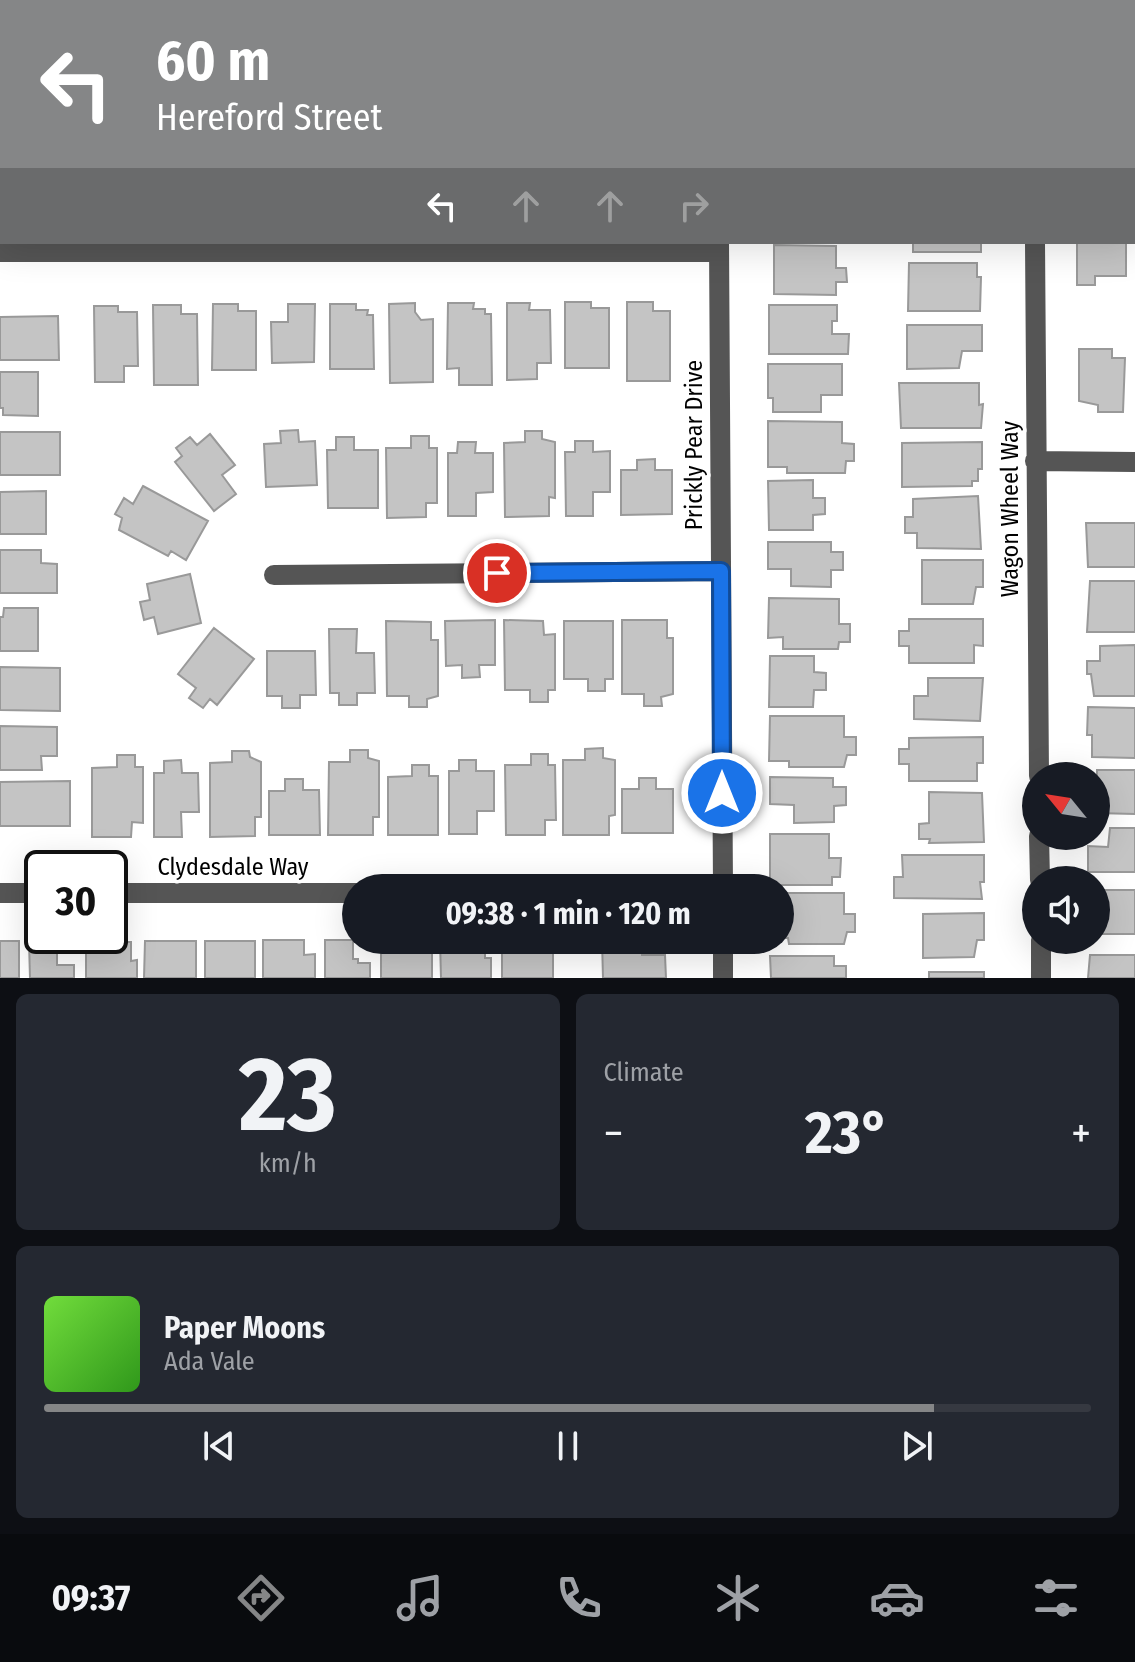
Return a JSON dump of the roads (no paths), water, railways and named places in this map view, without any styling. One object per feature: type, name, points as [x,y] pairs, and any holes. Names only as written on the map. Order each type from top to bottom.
[{"type":"street","name":"Wagon Wheel Way","points":[[1035,244],[1039,762]]},
{"type":"street","points":[[0,252],[245,246],[719,247]]},
{"type":"street","name":"Prickly Pear Drive","points":[[719,247],[723,874]]},
{"type":"street","points":[[1035,461],[1135,462]]},
{"type":"street","points":[[274,575],[721,571]]},
{"type":"street","points":[[0,893],[24,893]]},
{"type":"street","name":"Clydesdale Way","points":[[128,893],[342,893]]},
{"type":"street","points":[[723,954],[723,978]]},
{"type":"street","points":[[1041,954],[1041,978]]}]
